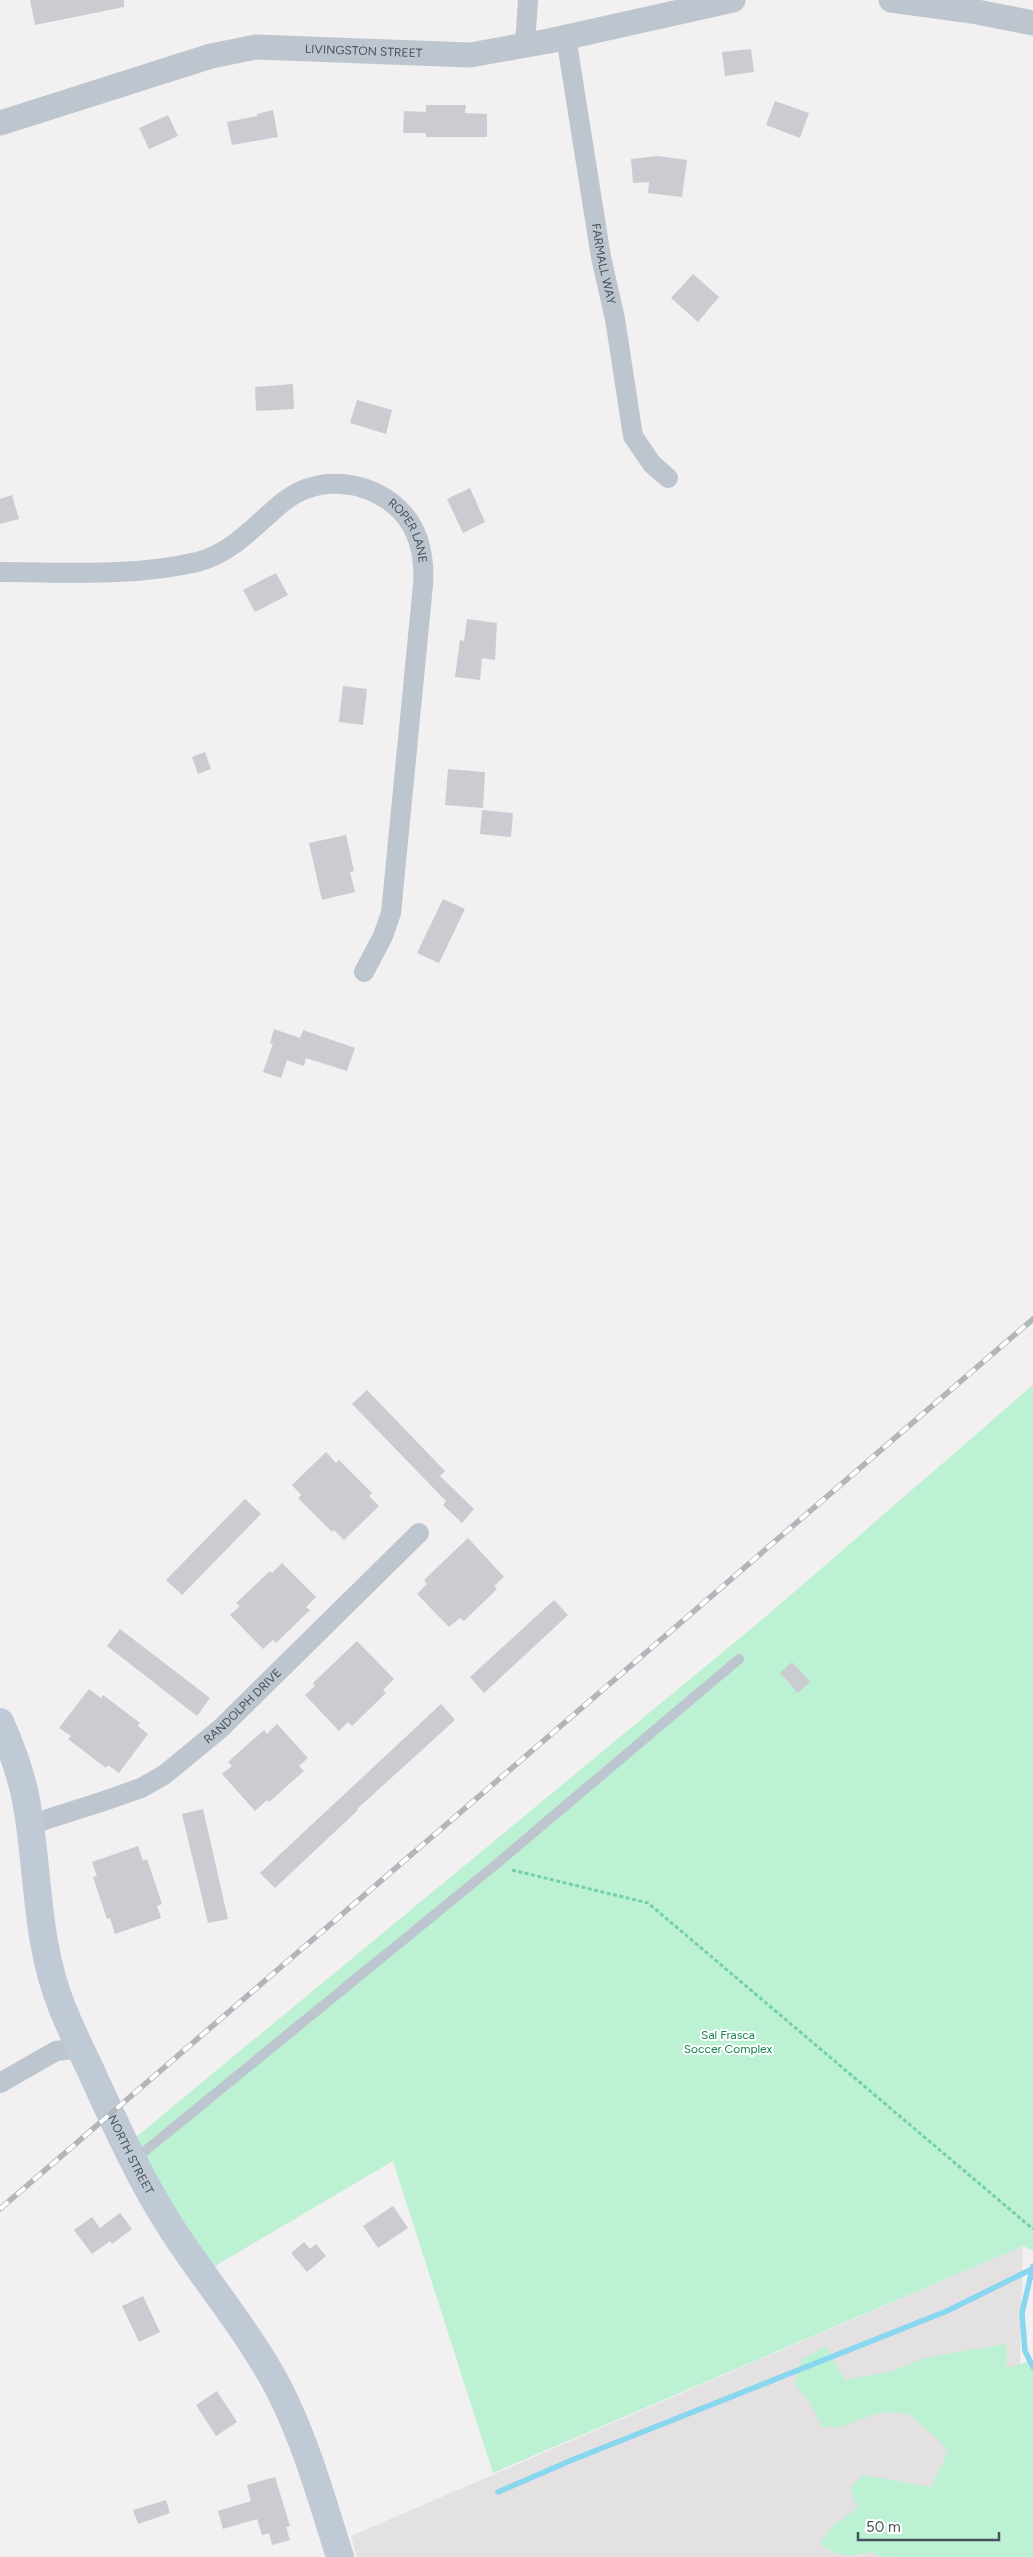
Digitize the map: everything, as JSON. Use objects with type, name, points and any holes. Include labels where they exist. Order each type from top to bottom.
[{"type":"main road","name":"NORTH STREET","points":[[0,1722],[14,1756],[26,1799],[41,1926],[50,1973],[61,2007],[133,2161],[169,2225],[260,2354],[279,2390],[318,2483],[340,2557]]},
{"type":"street","points":[[525,45],[528,0]]},
{"type":"street","name":"LIVINGSTON STREET","points":[[0,123],[201,59],[256,47],[470,55],[566,37],[733,0]]},
{"type":"street","points":[[891,0],[972,11],[1033,23]]},
{"type":"street","name":"FARMALL WAY","points":[[566,37],[601,256],[615,319],[633,436],[652,464],[668,478]]},
{"type":"street","name":"ROPER LANE","points":[[0,572],[127,571],[199,562],[242,539],[284,501],[315,486],[350,484],[382,496],[396,506],[412,526],[422,550],[423,585],[391,913],[383,936],[364,972]]},
{"type":"street","name":"RANDOLPH DRIVE","points":[[29,1825],[114,1798],[141,1788],[164,1775],[220,1729],[419,1533]]},
{"type":"street","points":[[0,2083],[56,2051],[80,2048]]},
{"type":"lane","points":[[133,2161],[494,1866],[739,1659]]},
{"type":"path","points":[[494,1866],[648,1903],[1017,2217],[1033,2228]]},
{"type":"shaded area","points":[[1023,2246],[1020,2363],[1033,2386],[1033,2557],[357,2557],[351,2536]]},
{"type":"green space","name":"Sal Frasca Soccer Complex","points":[[1033,1385],[1033,2251],[1023,2246],[493,2473],[393,2161],[210,2269],[156,2179],[136,2137],[770,1613]]},
{"type":"green space","points":[[1006,2344],[1007,2368],[1033,2360],[1033,2557],[883,2557],[871,2552],[844,2555],[820,2544],[832,2526],[858,2508],[850,2488],[863,2475],[931,2487],[948,2452],[935,2437],[909,2414],[881,2412],[840,2427],[822,2427],[811,2404],[795,2384],[802,2359],[826,2346],[845,2380],[892,2371],[927,2357]]},
{"type":"building","points":[[30,0],[124,0],[124,7],[35,25]]},
{"type":"building","points":[[751,49],[754,72],[725,76],[722,52]]},
{"type":"building","points":[[775,101],[809,113],[800,138],[766,125]]},
{"type":"building","points":[[426,105],[466,105],[465,113],[487,114],[487,137],[426,137],[426,133],[403,133],[404,111],[426,112]]},
{"type":"building","points":[[273,110],[278,137],[232,145],[227,122],[257,116],[257,114]]},
{"type":"building","points":[[168,115],[178,136],[149,149],[139,128]]},
{"type":"building","points":[[658,156],[687,160],[682,197],[648,193],[649,182],[633,183],[631,159]]},
{"type":"building","points":[[693,274],[719,297],[698,322],[671,298]]},
{"type":"building","points":[[293,384],[294,409],[256,411],[255,387]]},
{"type":"building","points":[[357,400],[392,410],[386,434],[350,423]]},
{"type":"building","points":[[470,488],[485,522],[463,533],[447,499]]},
{"type":"building","points":[[12,495],[19,519],[0,524],[0,499]]},
{"type":"building","points":[[276,573],[288,595],[255,612],[243,590]]},
{"type":"building","points":[[467,619],[497,623],[495,660],[482,658],[480,680],[455,677],[460,640],[464,641]]},
{"type":"building","points":[[343,686],[367,689],[363,725],[339,722]]},
{"type":"building","points":[[205,752],[211,769],[198,774],[192,757]]},
{"type":"building","points":[[448,769],[485,772],[483,808],[445,805]]},
{"type":"building","points":[[482,810],[513,813],[511,837],[480,834]]},
{"type":"building","points":[[346,835],[354,871],[350,872],[355,892],[322,900],[309,843]]},
{"type":"building","points":[[443,899],[465,909],[439,963],[417,953]]},
{"type":"building","points":[[274,1029],[300,1038],[303,1030],[355,1048],[347,1071],[306,1058],[304,1066],[287,1060],[281,1078],[263,1072],[273,1044],[270,1043]]},
{"type":"building","points":[[367,1390],[445,1471],[440,1476],[474,1509],[462,1523],[443,1505],[446,1501],[352,1404]]},
{"type":"building","points":[[326,1452],[336,1463],[339,1460],[372,1493],[369,1496],[379,1506],[344,1540],[334,1530],[332,1532],[298,1498],[301,1495],[292,1485]]},
{"type":"building","points":[[245,1499],[261,1514],[182,1595],[166,1580]]},
{"type":"building","points":[[468,1538],[504,1577],[494,1586],[497,1589],[464,1621],[460,1618],[449,1627],[417,1594],[427,1584],[424,1580]]},
{"type":"building","points":[[282,1563],[316,1597],[306,1607],[310,1610],[276,1643],[273,1640],[263,1649],[230,1615],[240,1606],[236,1603],[270,1571],[272,1573]]},
{"type":"building","points":[[554,1600],[568,1615],[484,1693],[470,1677]]},
{"type":"building","points":[[120,1629],[210,1698],[197,1716],[107,1646]]},
{"type":"building","points":[[357,1641],[394,1679],[383,1690],[386,1693],[352,1726],[348,1722],[339,1731],[305,1695],[315,1686],[313,1683]]},
{"type":"building","points":[[792,1662],[810,1682],[798,1693],[780,1673]]},
{"type":"building","points":[[89,1689],[101,1698],[103,1695],[140,1723],[138,1726],[148,1734],[119,1773],[108,1765],[106,1768],[68,1739],[71,1736],[59,1728]]},
{"type":"building","points":[[441,1704],[455,1720],[357,1809],[275,1888],[260,1873]]},
{"type":"building","points":[[277,1724],[308,1758],[299,1766],[304,1771],[269,1802],[267,1800],[255,1811],[222,1774],[232,1766],[228,1762],[264,1730],[267,1734]]},
{"type":"building","points":[[203,1809],[228,1919],[208,1923],[182,1814]]},
{"type":"building","points":[[138,1846],[143,1861],[147,1859],[162,1904],[157,1906],[161,1918],[115,1934],[110,1918],[107,1919],[93,1877],[97,1876],[92,1862]]},
{"type":"building","points":[[393,2206],[408,2228],[378,2248],[363,2226]]},
{"type":"building","points":[[120,2213],[132,2229],[112,2244],[110,2241],[92,2254],[74,2230],[92,2217],[100,2228]]},
{"type":"building","points":[[304,2242],[310,2249],[316,2244],[326,2256],[307,2272],[291,2253]]},
{"type":"building","points":[[143,2296],[160,2332],[139,2342],[122,2306]]},
{"type":"building","points":[[217,2391],[237,2422],[216,2436],[196,2405]]},
{"type":"building","points":[[275,2477],[290,2526],[286,2527],[290,2540],[272,2545],[269,2533],[262,2535],[257,2519],[223,2529],[218,2511],[251,2501],[247,2485]]},
{"type":"building","points":[[166,2500],[170,2513],[138,2524],[133,2510]]},
{"type":"waterway","points":[[1033,2266],[1022,2313],[1025,2351],[1033,2367]]},
{"type":"waterway","points":[[498,2492],[572,2460],[947,2311],[1030,2270]]},
{"type":"railway","points":[[0,2209],[1033,1319]]}]
